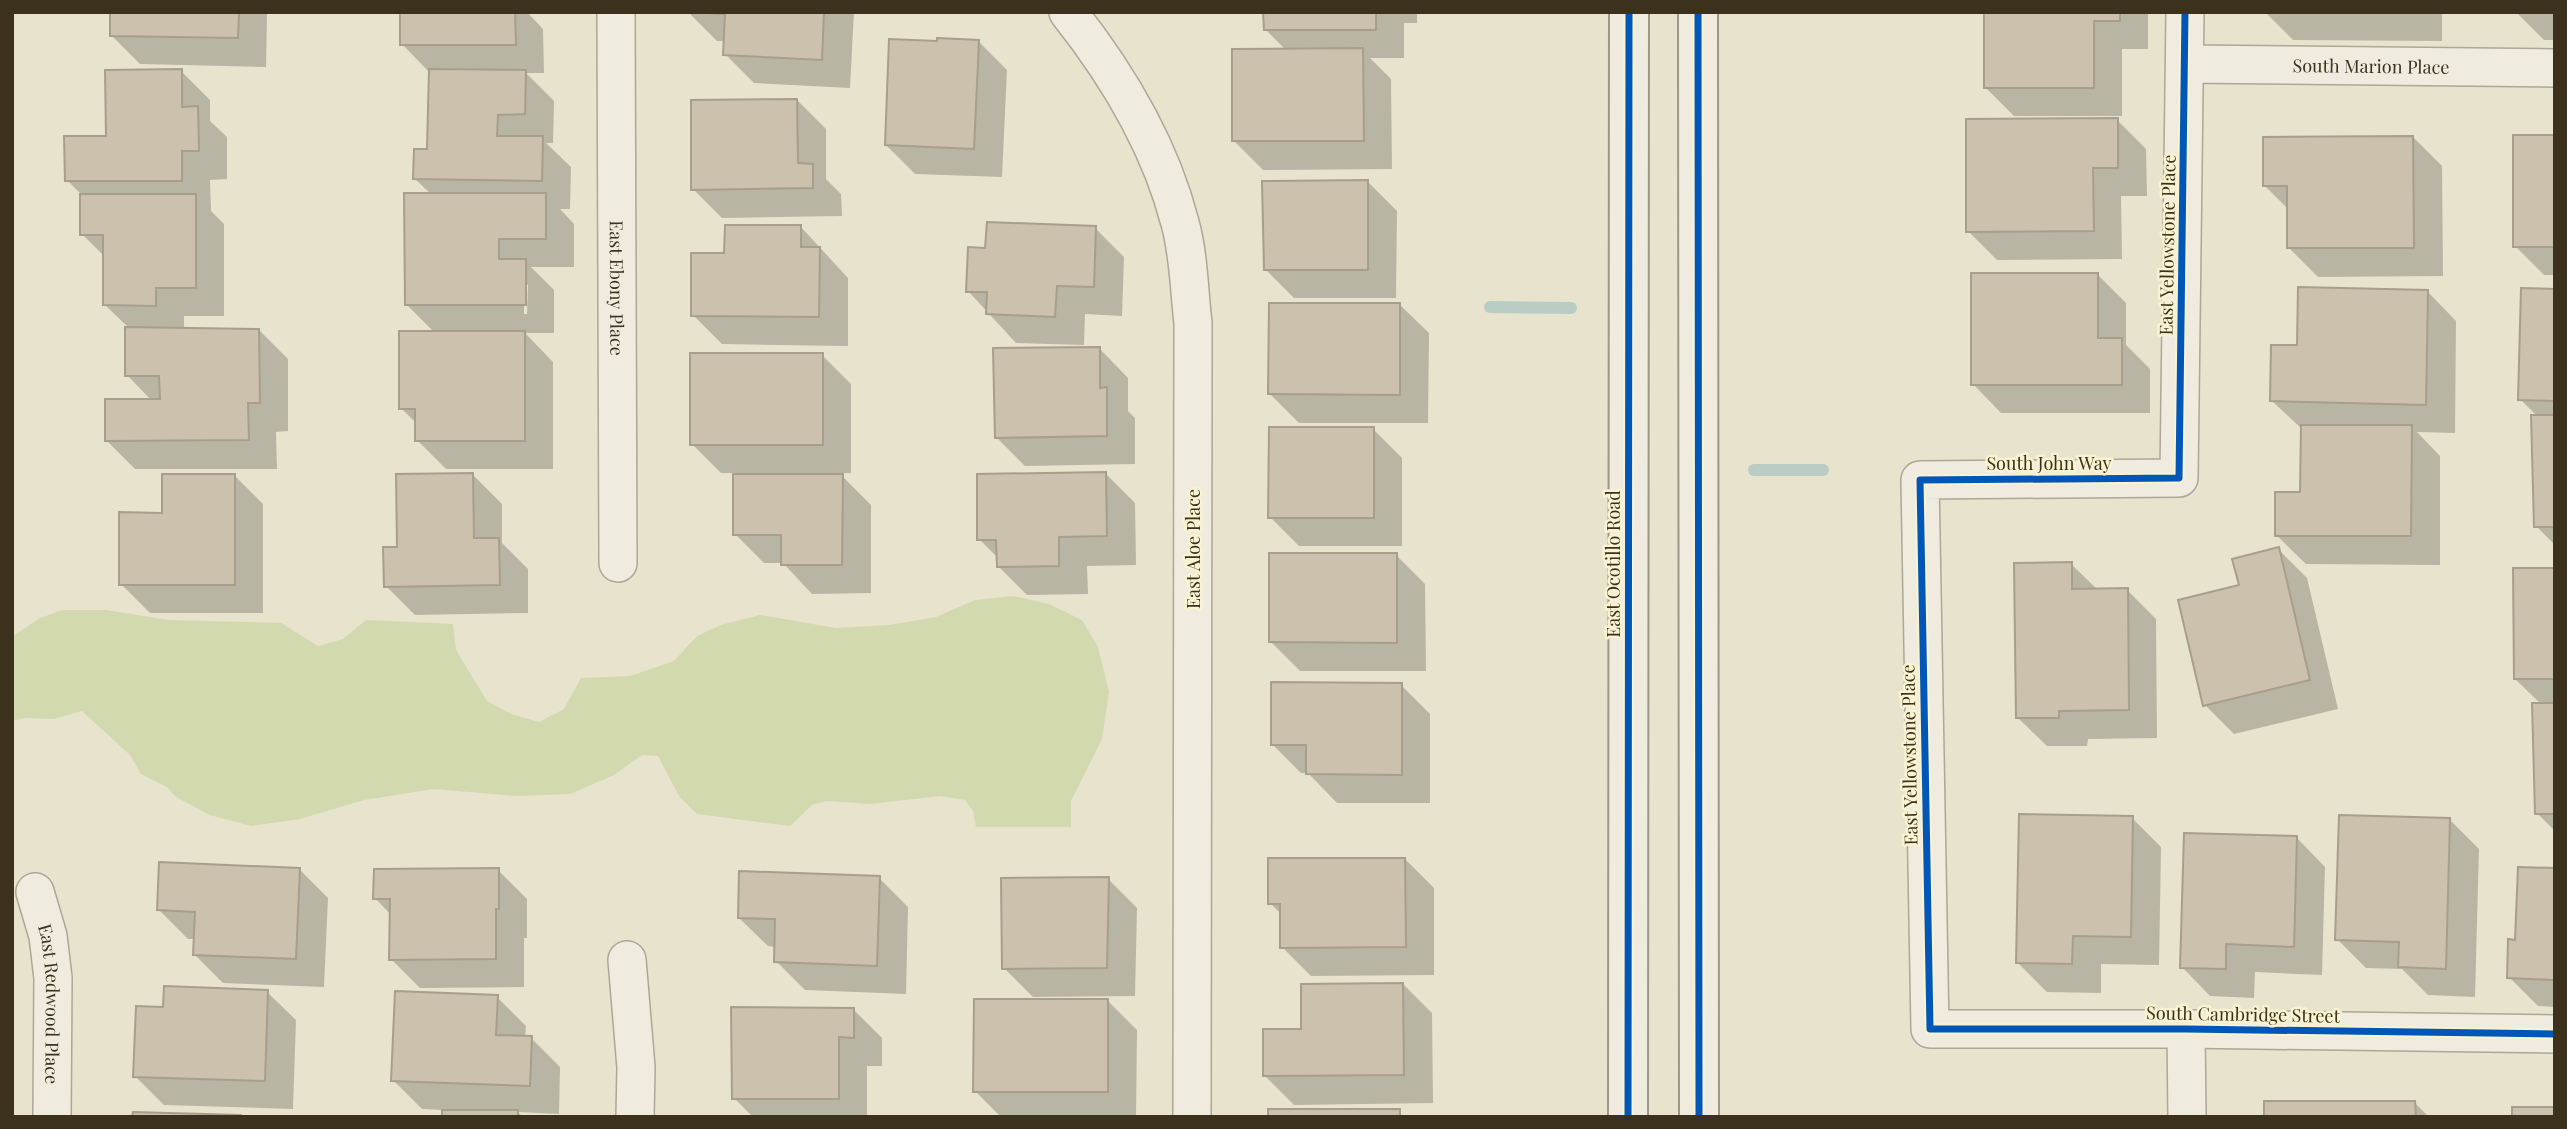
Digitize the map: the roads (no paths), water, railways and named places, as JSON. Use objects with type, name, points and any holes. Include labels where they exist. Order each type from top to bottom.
[{"type":"main road","name":"East Ocotillo Road","points":[[1628,1117],[1629,12]]},
{"type":"main road","points":[[1698,12],[1699,1117]]},
{"type":"street","name":"East Ebony Place","points":[[616,12],[618,563]]},
{"type":"street","name":"East Aloe Place","points":[[1068,12],[1100,52],[1149,134],[1181,223],[1194,323],[1192,1117]]},
{"type":"street","name":"East Yellowstone Place","points":[[2179,478],[2185,12]]},
{"type":"street","name":"South Marion Place","points":[[2185,64],[2555,68]]},
{"type":"street","name":"South John Way","points":[[1920,480],[2179,478]]},
{"type":"street","name":"East Yellowstone Place","points":[[1920,480],[1930,1029]]},
{"type":"street","name":"East Redwood Place","points":[[35,892],[48,936],[53,978],[52,1117]]},
{"type":"street","points":[[627,960],[636,1067],[635,1117]]},
{"type":"street","name":"South Cambridge Street","points":[[1930,1029],[2555,1034]]},
{"type":"street","points":[[2186,1029],[2187,1117]]},
{"type":"waterway","points":[[1490,307],[1571,308]]},
{"type":"waterway","points":[[1754,470],[1823,470]]}]
